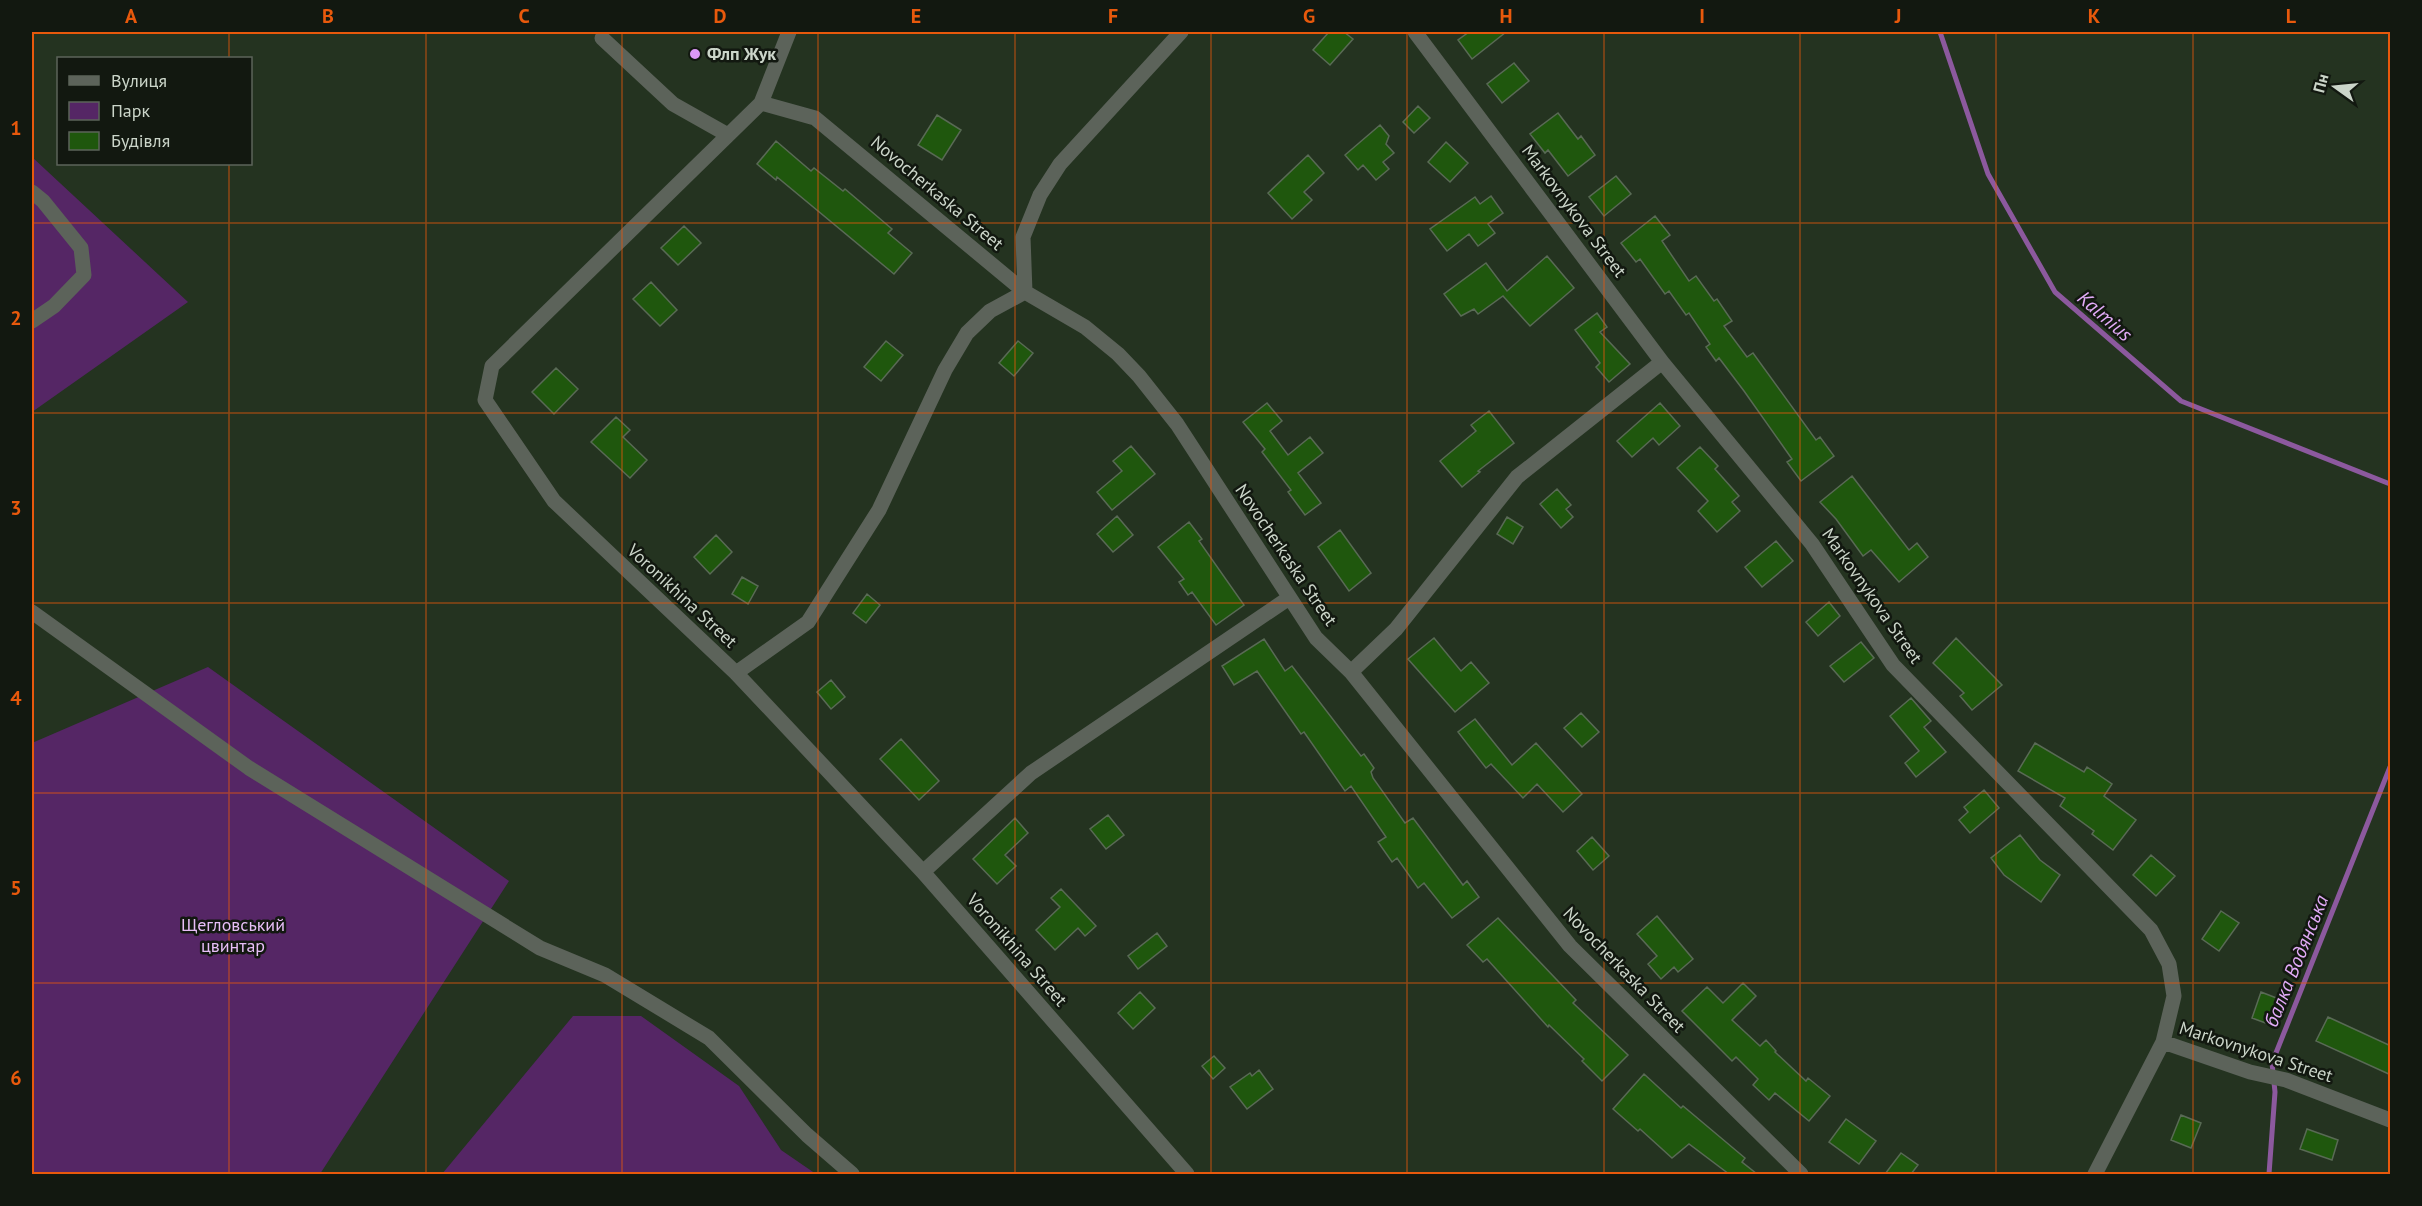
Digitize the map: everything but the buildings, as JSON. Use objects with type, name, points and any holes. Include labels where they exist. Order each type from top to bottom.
[{"type":"street","name":"Voronikhina Street","points":[[789,32],[761,103],[492,366],[485,400],[554,501],[736,674],[923,872],[1187,1174]]},
{"type":"street","points":[[736,674],[808,622],[879,510],[945,370],[966,333],[990,311],[1025,292],[1023,237],[1041,195],[1060,164],[1181,32]]},
{"type":"street","name":"Markovnykova Street","points":[[1415,32],[1662,362],[1812,544],[1893,665],[2151,930],[2169,964],[2174,996],[2163,1042],[2250,1072],[2286,1080],[2391,1120]]},
{"type":"street","points":[[602,38],[673,104],[728,135]]},
{"type":"street","name":"Novocherkaska Street","points":[[761,103],[815,118],[1025,292],[1084,327],[1118,354],[1178,424],[1288,598],[1316,638],[1351,672],[1570,946],[1801,1174]]},
{"type":"street","points":[[32,192],[44,201],[81,248],[84,275],[54,306],[32,321]]},
{"type":"street","points":[[1351,672],[1396,629],[1517,477],[1662,362]]},
{"type":"street","points":[[923,872],[1031,773],[1288,598]]},
{"type":"street","points":[[32,612],[249,768],[540,948],[606,975],[709,1038],[807,1135],[852,1174]]},
{"type":"street","points":[[2096,1174],[2163,1042]]},
{"type":"green space","points":[[32,157],[188,302],[32,412]]},
{"type":"green space","name":"Щегловський цвинтар","points":[[208,667],[509,881],[320,1174],[32,1174],[32,743]]},
{"type":"green space","points":[[573,1016],[641,1016],[739,1086],[781,1150],[816,1174],[442,1174]]},
{"type":"waterway","name":"Kalmius","points":[[1940,32],[1988,174],[2055,292],[2181,401],[2390,484]]},
{"type":"waterway","name":"балка Водянська","points":[[2269,1174],[2275,1092],[2272,1063],[2390,767]]},
{"type":"place","name":"Флп Жук","points":[[695,54]]}]
